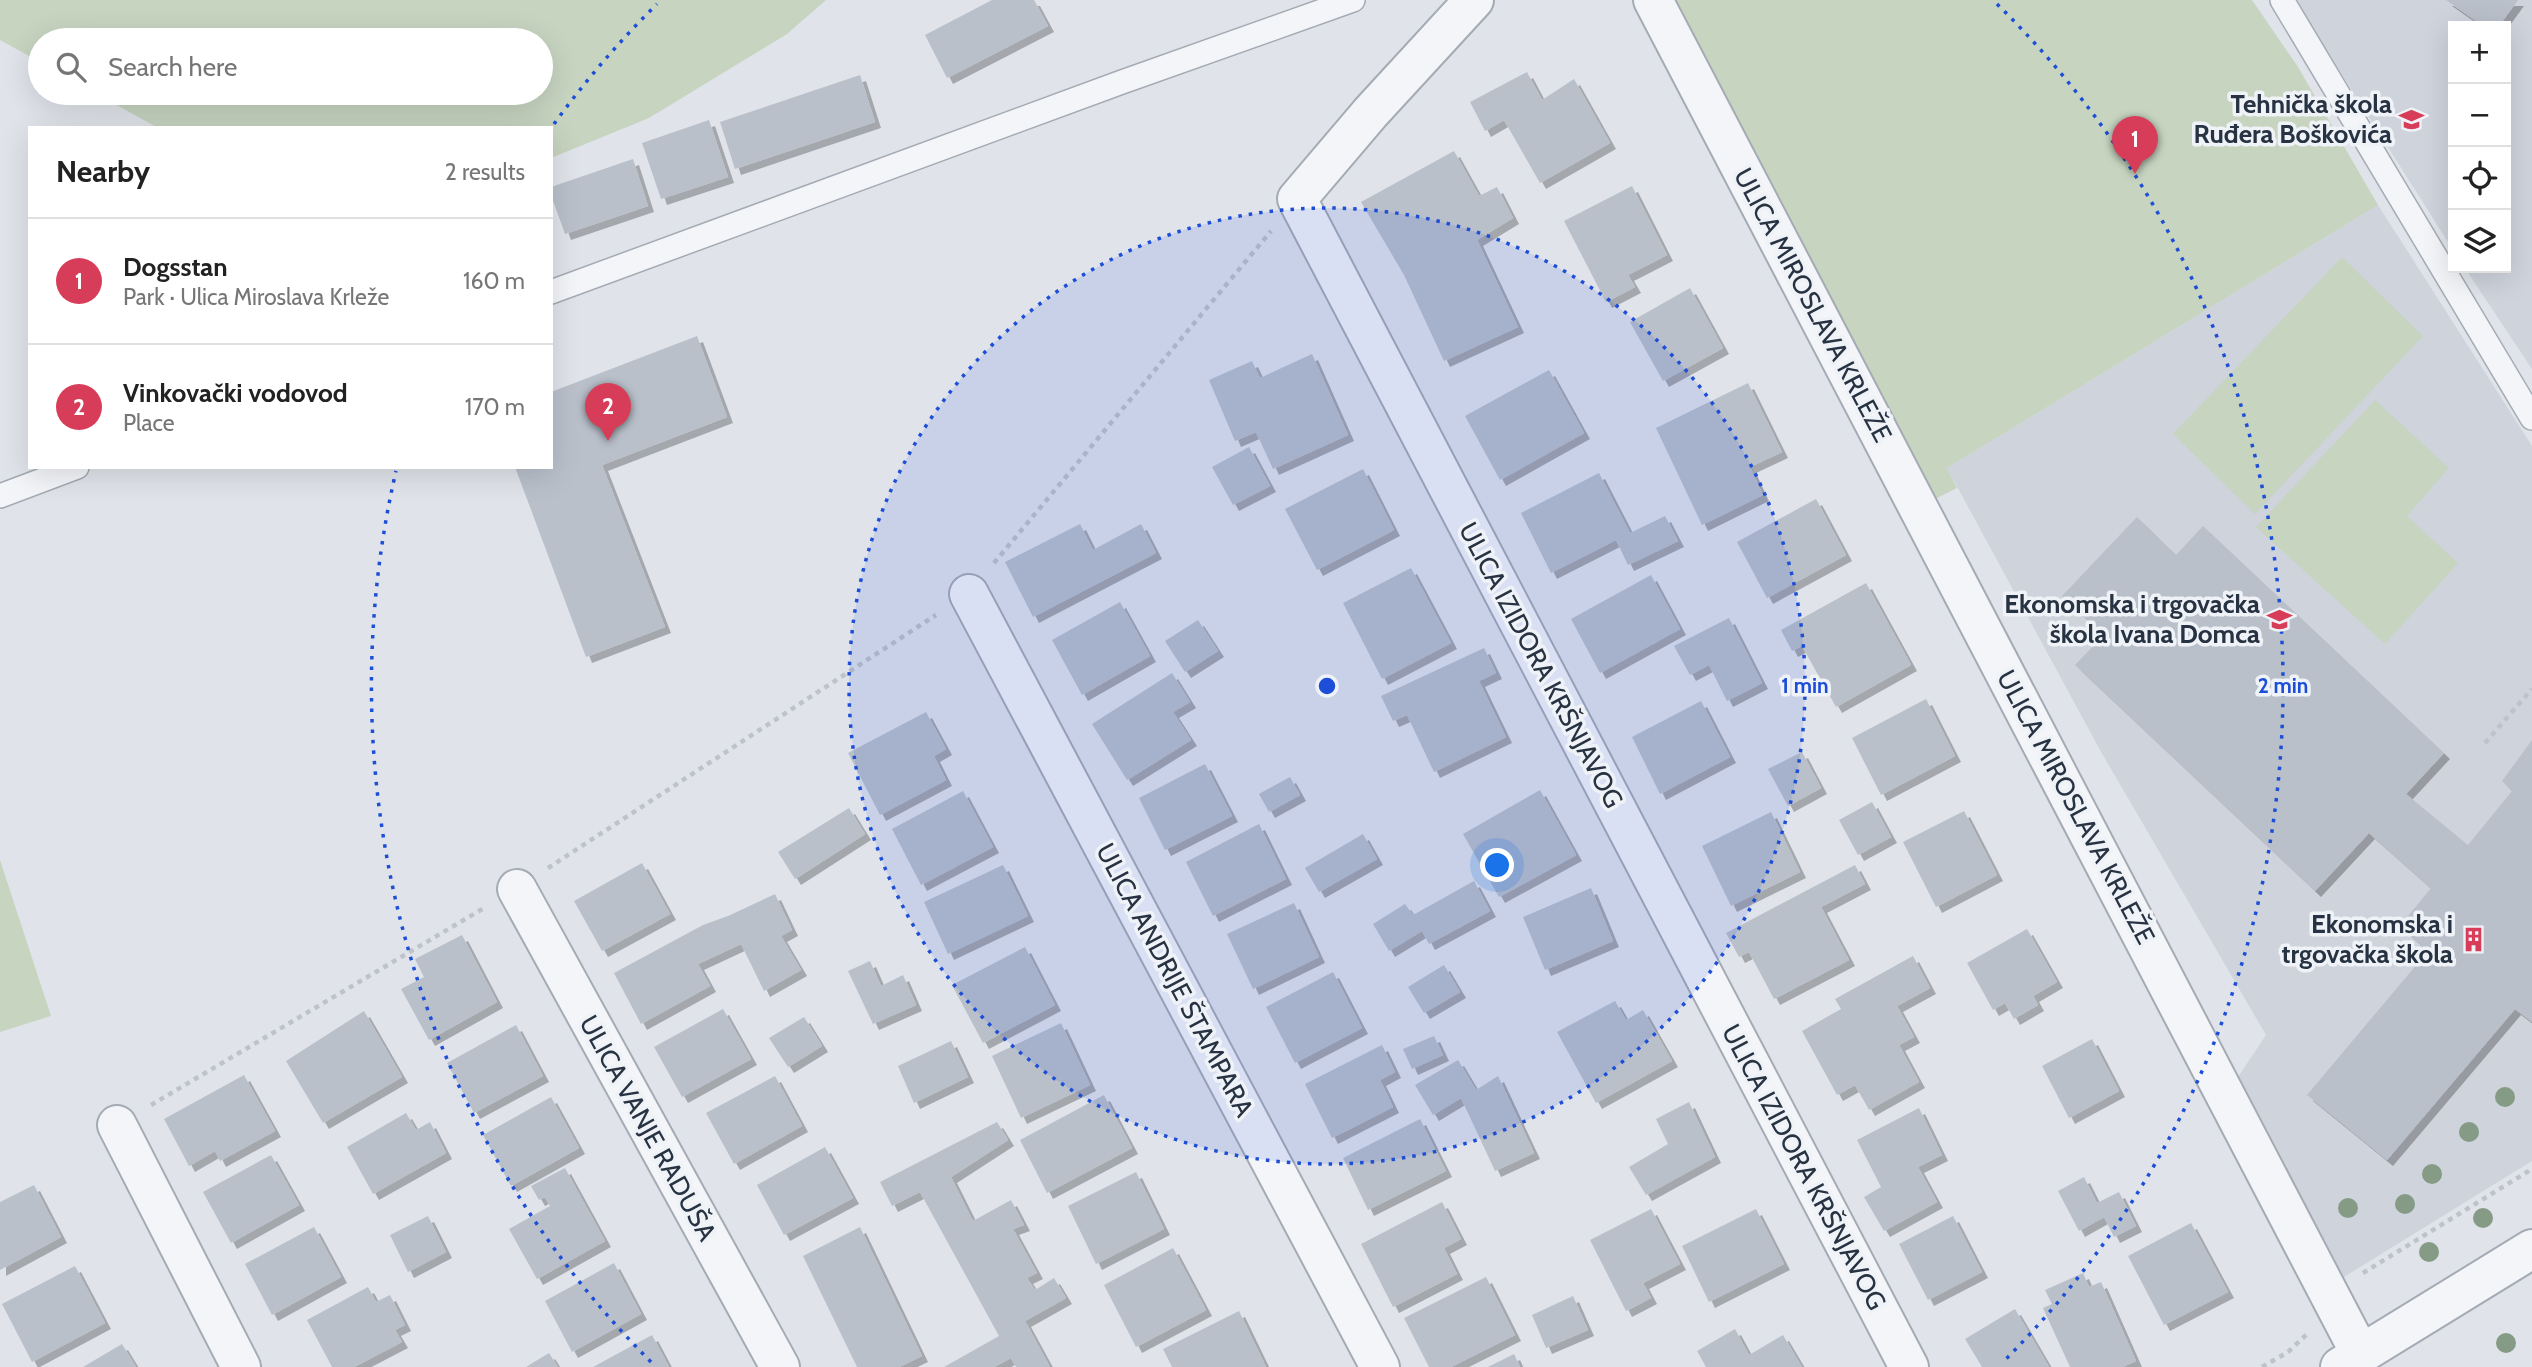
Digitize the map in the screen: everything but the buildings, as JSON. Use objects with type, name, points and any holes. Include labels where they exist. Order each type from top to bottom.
[{"type":"street","points":[[1297,199],[1371,111],[1474,0]]},
{"type":"street","name":"ULICA MIROSLAVA KRLEŽE","points":[[1653,0],[2330,1293],[2357,1363]]},
{"type":"street","name":"ULICA IZIDORA KRŠNJAVOG","points":[[1297,199],[1909,1367]]},
{"type":"street","name":"ULICA ANDRIJE ŠTAMPARA","points":[[969,594],[1380,1367]]},
{"type":"street","name":"ULICA VANJE RADUŠA","points":[[516,889],[780,1367]]},
{"type":"street","points":[[117,1125],[242,1367]]},
{"type":"street","points":[[2357,1363],[2532,1250]]},
{"type":"lane","points":[[553,291],[1353,0]]},
{"type":"lane","points":[[2282,0],[2532,418]]},
{"type":"lane","points":[[0,496],[72,469]]},
{"type":"path","points":[[969,594],[1297,199]]},
{"type":"path","points":[[2485,743],[2532,689]]},
{"type":"path","points":[[2262,1367],[2288,1352],[2311,1330],[2330,1293],[2532,1169]]},
{"type":"shaded area","name":"Tehnička škola Ruđera Boškovića","points":[[2295,0],[2532,0],[2532,369],[2468,273],[2511,273],[2511,21],[2448,21],[2448,242]]},
{"type":"shaded area","name":"Ekonomska i trgovačka škola Ivana Domca","points":[[2378,205],[2532,446],[2532,1161],[2344,1277],[2238,1077],[2266,1035],[2100,750],[1947,468]]},
{"type":"green space","points":[[0,0],[826,0],[787,34],[649,118],[553,157],[553,126],[154,126],[117,105],[553,105],[553,28],[28,28],[28,55],[0,40]]},
{"type":"green space","points":[[1672,0],[2252,0],[2298,67],[2378,205],[1947,468],[1957,488],[1933,500]]},
{"type":"green space","points":[[2342,257],[2423,336],[2255,514],[2173,434]]},
{"type":"green space","points":[[2375,400],[2449,468],[2407,516],[2458,563],[2385,644],[2256,527]]},
{"type":"green space","points":[[0,860],[51,1016],[0,1032]]},
{"type":"place","name":"Tehnička škola Ruđera Boškovića","points":[[2412,119]]},
{"type":"place","name":"Dogsstan","points":[[2135,174]]},
{"type":"place","name":"Vinkovački vodovod","points":[[608,441]]},
{"type":"place","name":"Ekonomska i trgovačka škola Ivana Domca","points":[[2280,619]]},
{"type":"place","name":"Ekonomska i trgovačka škola","points":[[2473,939]]}]
